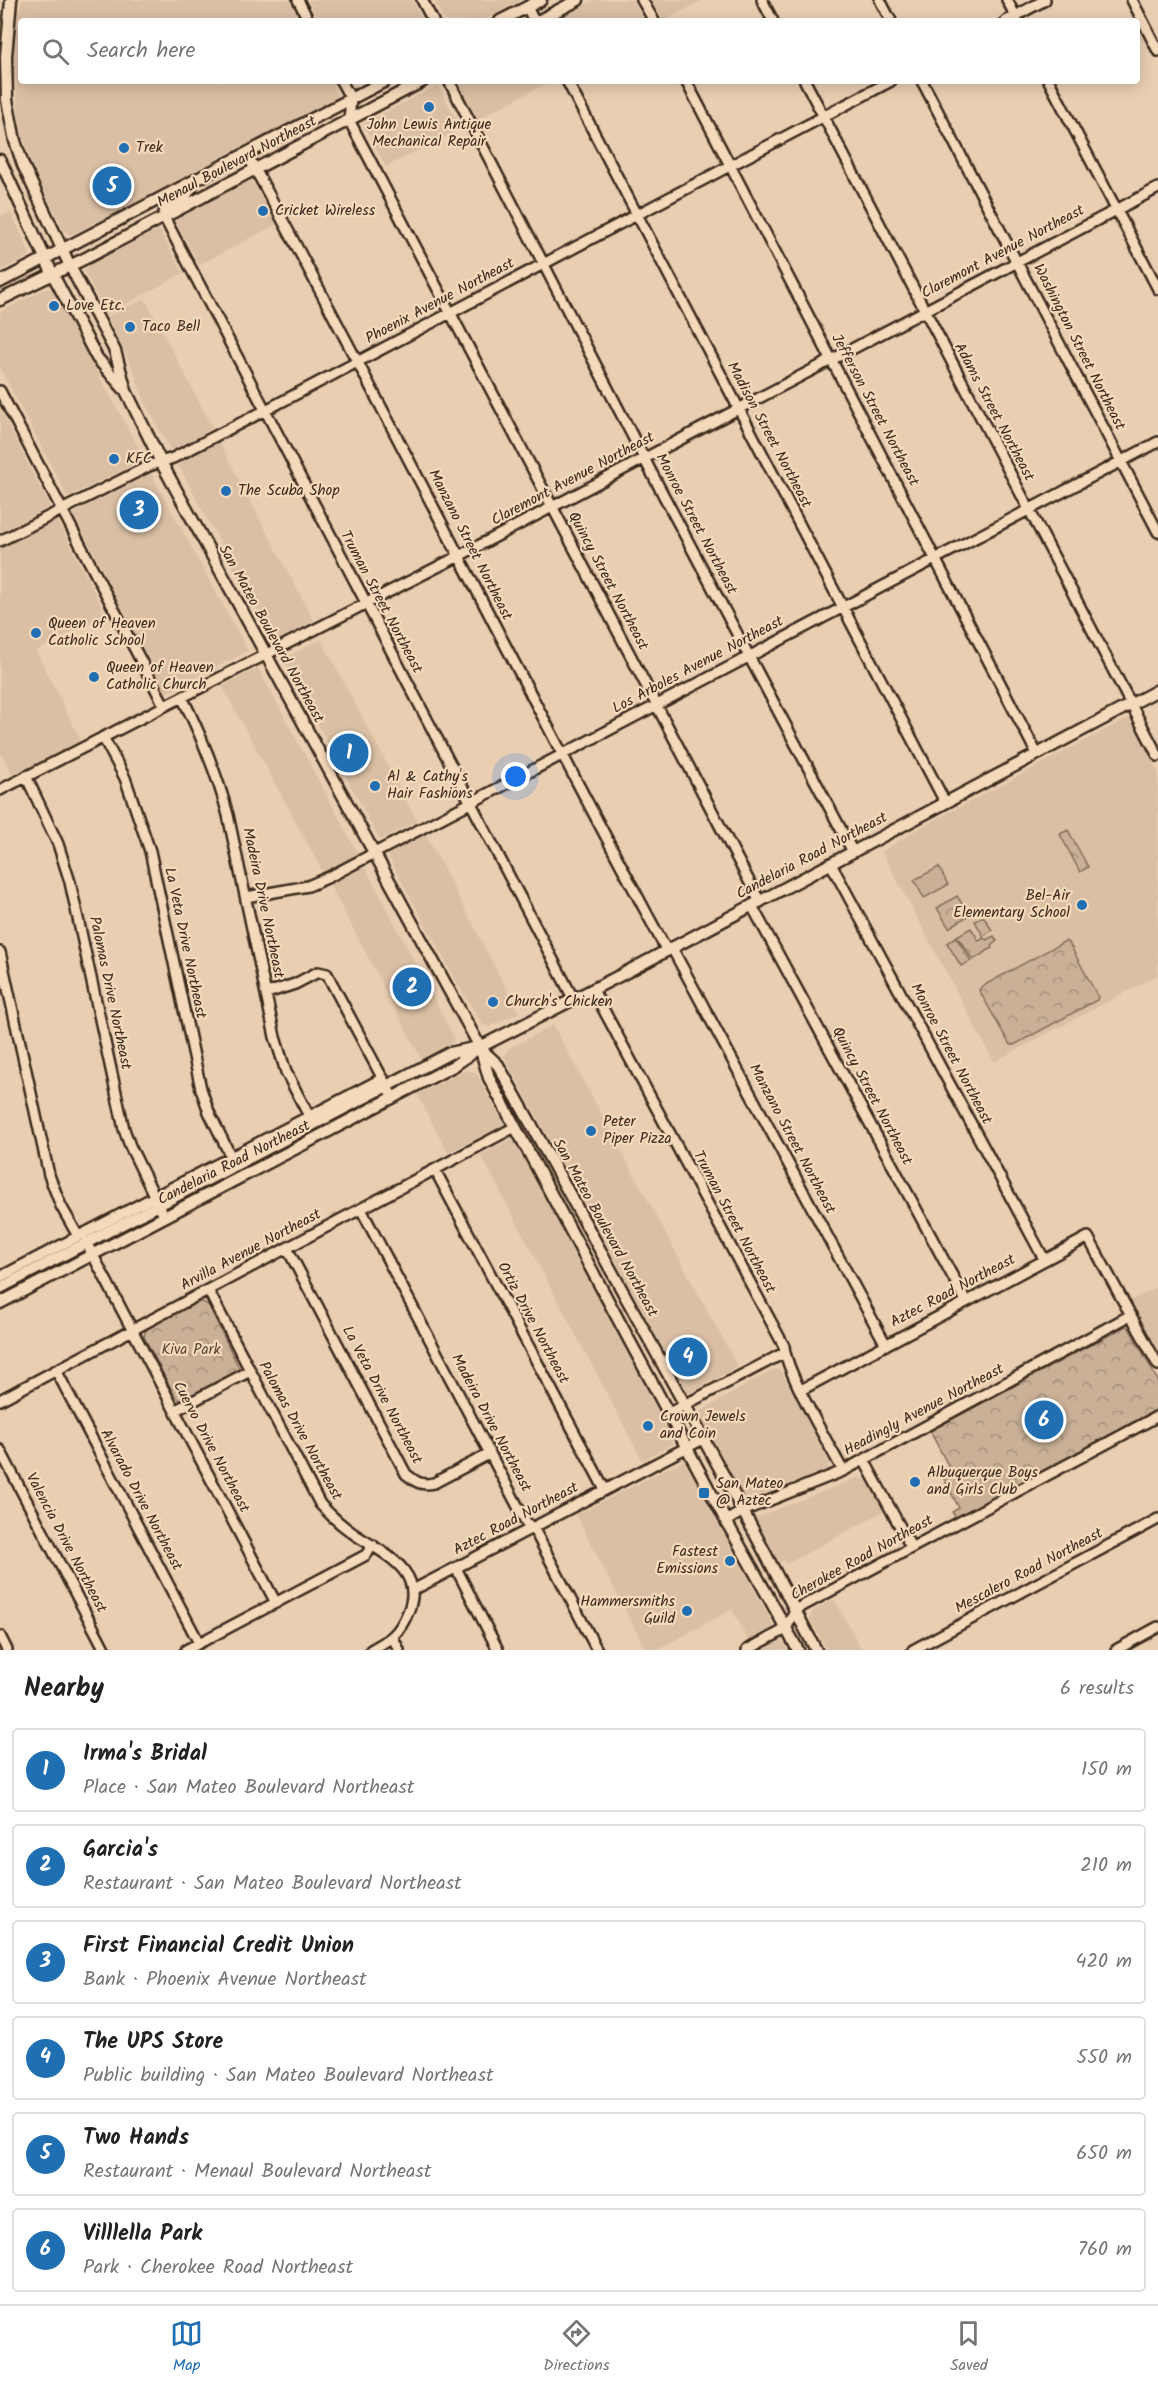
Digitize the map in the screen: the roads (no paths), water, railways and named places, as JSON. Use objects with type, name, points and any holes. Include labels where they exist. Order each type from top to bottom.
[{"type":"main road","name":"San Mateo Boulevard Northeast","points":[[11,0],[6,78],[7,100],[15,141],[23,165],[70,266],[116,351],[126,391],[161,462],[480,1047],[489,1078],[726,1521],[798,1650]]},
{"type":"main road","points":[[506,18],[541,0]]},
{"type":"main road","points":[[541,18],[562,4],[578,0]]},
{"type":"main road","name":"Menaul Boulevard Northeast","points":[[0,282],[379,84]]},
{"type":"main road","name":"Menaul Boulevard Northeast","points":[[0,300],[164,218],[417,84]]},
{"type":"main road","name":"San Mateo Boulevard Northeast","points":[[0,160],[52,273],[97,358],[126,391]]},
{"type":"main road","points":[[164,218],[164,212],[169,205],[185,195],[194,182]]},
{"type":"main road","name":"Candelaria Road Northeast","points":[[0,1303],[393,1098],[454,1065],[480,1047],[593,990],[1158,690]]},
{"type":"main road","name":"San Mateo Boulevard Northeast","points":[[480,1047],[498,1065],[569,1192],[816,1650]]},
{"type":"main road","name":"Candelaria Road Northeast","points":[[0,1288],[82,1239],[385,1082],[450,1053],[480,1047]]},
{"type":"main road","points":[[515,1127],[524,1128],[528,1132],[550,1171],[569,1192]]},
{"type":"street","points":[[298,0],[307,18]]},
{"type":"street","points":[[422,0],[431,18]]},
{"type":"street","points":[[642,0],[652,18]]},
{"type":"street","points":[[762,0],[771,18]]},
{"type":"street","points":[[880,0],[889,18]]},
{"type":"street","points":[[1007,0],[1016,18]]},
{"type":"street","points":[[1018,18],[1045,0]]},
{"type":"street","points":[[1131,0],[1158,51]]},
{"type":"street","points":[[527,7],[534,18]]},
{"type":"street","points":[[343,84],[351,99],[349,120]]},
{"type":"street","name":"Monroe Street Northeast","points":[[451,84],[644,458],[853,852]]},
{"type":"street","name":"Madison Street Northeast","points":[[569,84],[945,802]]},
{"type":"street","name":"Jefferson Street Northeast","points":[[688,84],[1037,754]]},
{"type":"street","name":"Adams Street Northeast","points":[[807,84],[1158,756]]},
{"type":"street","name":"Phoenix Avenue Northeast","points":[[0,541],[142,469],[173,458],[885,84]]},
{"type":"street","name":"Washington Street Northeast","points":[[924,84],[1158,532]]},
{"type":"street","points":[[1051,84],[1158,289]]},
{"type":"street","name":"Quincy Street Northeast","points":[[349,120],[656,704],[756,904],[966,1301]]},
{"type":"street","name":"Manzano Street Northeast","points":[[248,154],[562,754],[886,1345]]},
{"type":"street","name":"Claremont Avenue Northeast","points":[[0,790],[365,605],[1158,188]]},
{"type":"street","name":"Truman Street Northeast","points":[[164,218],[574,1000]]},
{"type":"street","points":[[0,391],[164,705]]},
{"type":"street","name":"Los Arboles Avenue Northeast","points":[[246,897],[319,882],[1158,442]]},
{"type":"street","name":"Madeira Drive Northeast","points":[[182,697],[212,760],[220,786],[275,1037],[282,1062],[309,1116]]},
{"type":"street","name":"La Veta Drive Northeast","points":[[103,737],[125,778],[144,832],[201,1089],[209,1112],[231,1157]]},
{"type":"street","name":"Palomas Drive Northeast","points":[[26,776],[43,808],[65,865],[124,1129],[164,1216]]},
{"type":"street","name":"Monroe Street Northeast","points":[[831,864],[1044,1259]]},
{"type":"street","name":"Cuervo Drive Northeast","points":[[0,952],[49,1174],[61,1206],[92,1254],[276,1603]]},
{"type":"street","points":[[267,993],[295,984],[318,972],[327,974],[393,1098]]},
{"type":"street","name":"Truman Street Northeast","points":[[593,990],[784,1346],[784,1353],[801,1390],[843,1471]]},
{"type":"street","points":[[156,1200],[309,1116],[385,1082]]},
{"type":"street","name":"Arvilla Avenue Northeast","points":[[0,1400],[515,1127]]},
{"type":"street","name":"Ortiz Drive Northeast","points":[[435,1170],[605,1490]]},
{"type":"street","name":"Madeira Drive Northeast","points":[[361,1209],[489,1454],[597,1650]]},
{"type":"street","name":"Aztec Road Northeast","points":[[801,1390],[1088,1237],[1131,1314]]},
{"type":"street","points":[[0,1277],[82,1239]]},
{"type":"street","name":"La Veta Drive Northeast","points":[[287,1248],[406,1474],[416,1482],[425,1485],[434,1483],[489,1454]]},
{"type":"street","name":"Palomas Drive Northeast","points":[[208,1290],[320,1504],[333,1519],[391,1557],[401,1568],[413,1590]]},
{"type":"street","points":[[1131,1314],[1158,1365]]},
{"type":"street","name":"Headingly Avenue Northeast","points":[[726,1521],[743,1511],[843,1471],[1131,1314]]},
{"type":"street","points":[[669,1413],[784,1353]]},
{"type":"street","name":"Alvarado Drive Northeast","points":[[56,1370],[199,1643]]},
{"type":"street","points":[[176,1410],[250,1371]]},
{"type":"street","name":"Cherokee Road Northeast","points":[[786,1629],[795,1610],[1158,1416]]},
{"type":"street","name":"Aztec Road Northeast","points":[[413,1590],[703,1439]]},
{"type":"street","name":"Valencia Drive Northeast","points":[[0,1450],[105,1650]]},
{"type":"street","points":[[864,1460],[911,1548]]},
{"type":"street","name":"Mescalero Road Northeast","points":[[913,1650],[1158,1519]]},
{"type":"street","points":[[186,1650],[366,1555],[373,1545]]},
{"type":"street","points":[[456,1568],[498,1650]]},
{"type":"street","points":[[371,1650],[393,1638],[409,1609],[413,1590]]},
{"type":"street","points":[[1116,1650],[1158,1627]]},
{"type":"street","points":[[747,1650],[786,1629]]},
{"type":"street","points":[[0,1636],[7,1650]]},
{"type":"street","points":[[393,1638],[399,1650]]},
{"type":"place","name":"John Lewis Antique Mechanical Repair","points":[[429,107]]},
{"type":"place","name":"Trek","points":[[124,148]]},
{"type":"place","name":"Two Hands","points":[[112,186]]},
{"type":"place","name":"Cricket Wireless","points":[[263,211]]},
{"type":"place","name":"Love Etc.","points":[[54,306]]},
{"type":"place","name":"Taco Bell","points":[[130,327]]},
{"type":"place","name":"KFC","points":[[114,459]]},
{"type":"place","name":"The Scuba Shop","points":[[226,491]]},
{"type":"place","name":"First Financial Credit Union","points":[[139,510]]},
{"type":"place","name":"Queen of Heaven Catholic School","points":[[36,633]]},
{"type":"place","name":"Queen of Heaven Catholic Church","points":[[94,677]]},
{"type":"place","name":"Irma's Bridal","points":[[349,753]]},
{"type":"place","name":"Al & Cathy's Hair Fashions","points":[[375,786]]},
{"type":"place","name":"Bel-Air Elementary School","points":[[1082,905]]},
{"type":"place","name":"Garcia's","points":[[412,987]]},
{"type":"place","name":"Church's Chicken","points":[[493,1002]]},
{"type":"place","name":"Peter Piper Pizza","points":[[591,1131]]},
{"type":"place","name":"The UPS Store","points":[[688,1357]]},
{"type":"place","name":"Villlella Park","points":[[1044,1420]]},
{"type":"place","name":"Crown Jewels and Coin","points":[[648,1426]]},
{"type":"place","name":"Albuquerque Boys and Girls Club","points":[[915,1482]]},
{"type":"place","name":"San Mateo @ Aztec","points":[[704,1493]]},
{"type":"place","name":"Fastest Emissions","points":[[730,1561]]},
{"type":"place","name":"Hammersmiths Guild","points":[[687,1611]]},
{"type":"park label","name":"Kiva Park","points":[[191,1350]]}]
